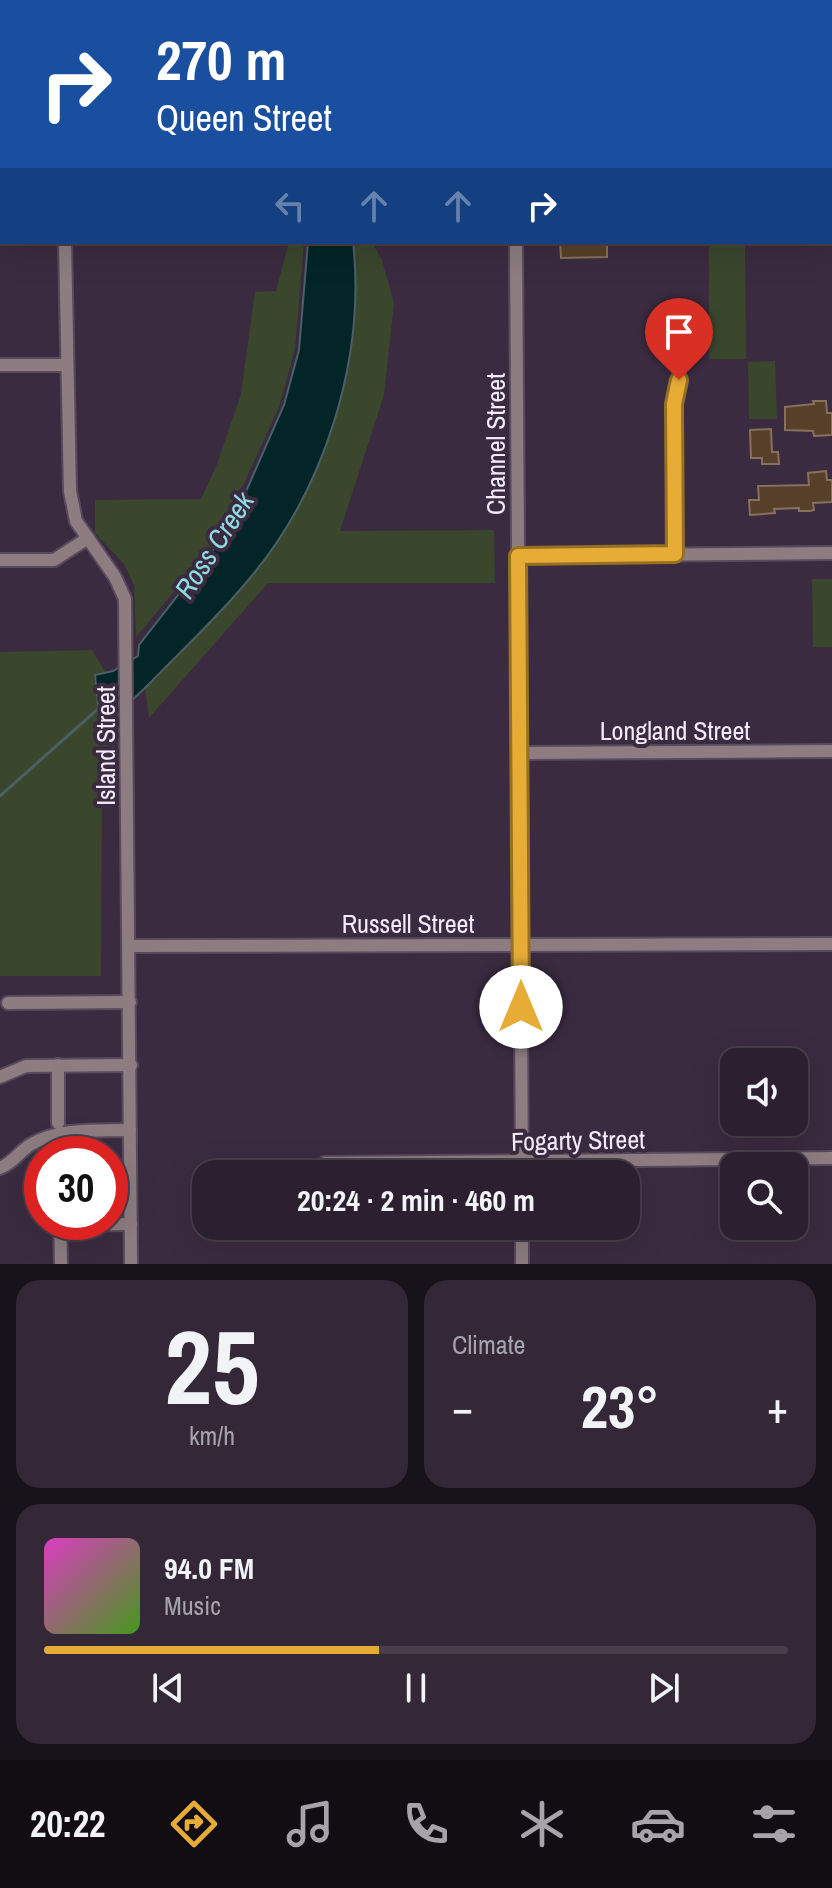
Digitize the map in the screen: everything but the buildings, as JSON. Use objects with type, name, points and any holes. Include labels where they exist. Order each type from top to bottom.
[{"type":"street","name":"Island Street","points":[[65,244],[70,491],[76,521],[115,577],[125,599],[131,1264]]},
{"type":"street","name":"Channel Street","points":[[516,244],[522,1160]]},
{"type":"street","points":[[0,365],[67,365]]},
{"type":"street","points":[[675,554],[674,404],[679,380]]},
{"type":"street","points":[[0,560],[54,560],[88,538]]},
{"type":"street","points":[[518,556],[832,553]]},
{"type":"street","name":"Longland Street","points":[[519,753],[832,751]]},
{"type":"street","name":"Russell Street","points":[[129,946],[832,944]]},
{"type":"street","points":[[8,1003],[130,1002]]},
{"type":"street","points":[[58,1065],[58,1123]]},
{"type":"street","points":[[0,1077],[26,1066],[131,1065]]},
{"type":"street","points":[[0,1168],[30,1145],[65,1131],[130,1130]]},
{"type":"street","name":"Fogarty Street","points":[[640,1164],[832,1158]]},
{"type":"street","points":[[60,1240],[61,1264]]},
{"type":"street","points":[[522,1240],[522,1264]]},
{"type":"shaded area","points":[[288,244],[304,244],[295,349],[279,407],[219,538],[136,637],[134,585],[124,564],[95,533],[95,500],[201,499],[217,464],[241,394],[255,292],[276,291]]},
{"type":"shaded area","points":[[308,244],[353,244],[353,331],[346,376],[319,463],[300,504],[250,578],[101,732],[95,675],[113,671],[138,656],[139,645],[222,539],[233,521],[284,405],[299,350]]},
{"type":"shaded area","points":[[353,244],[373,244],[382,260],[394,303],[384,395],[340,531],[494,530],[495,583],[268,583],[149,718],[145,688],[251,577],[300,502],[335,419],[346,376],[353,331]]},
{"type":"shaded area","points":[[709,244],[745,244],[746,359],[709,359]]},
{"type":"shaded area","points":[[775,361],[777,419],[749,419],[748,362]]},
{"type":"shaded area","points":[[812,579],[832,579],[832,647],[813,647]]},
{"type":"shaded area","points":[[92,650],[106,673],[94,678],[101,731],[119,710],[115,742],[102,781],[101,976],[0,976],[0,652]]},
{"type":"waterway","name":"Ross Creek","points":[[0,796],[99,708]]},
{"type":"route","points":[[521,1007],[518,556],[675,554],[674,404],[679,380]]}]
